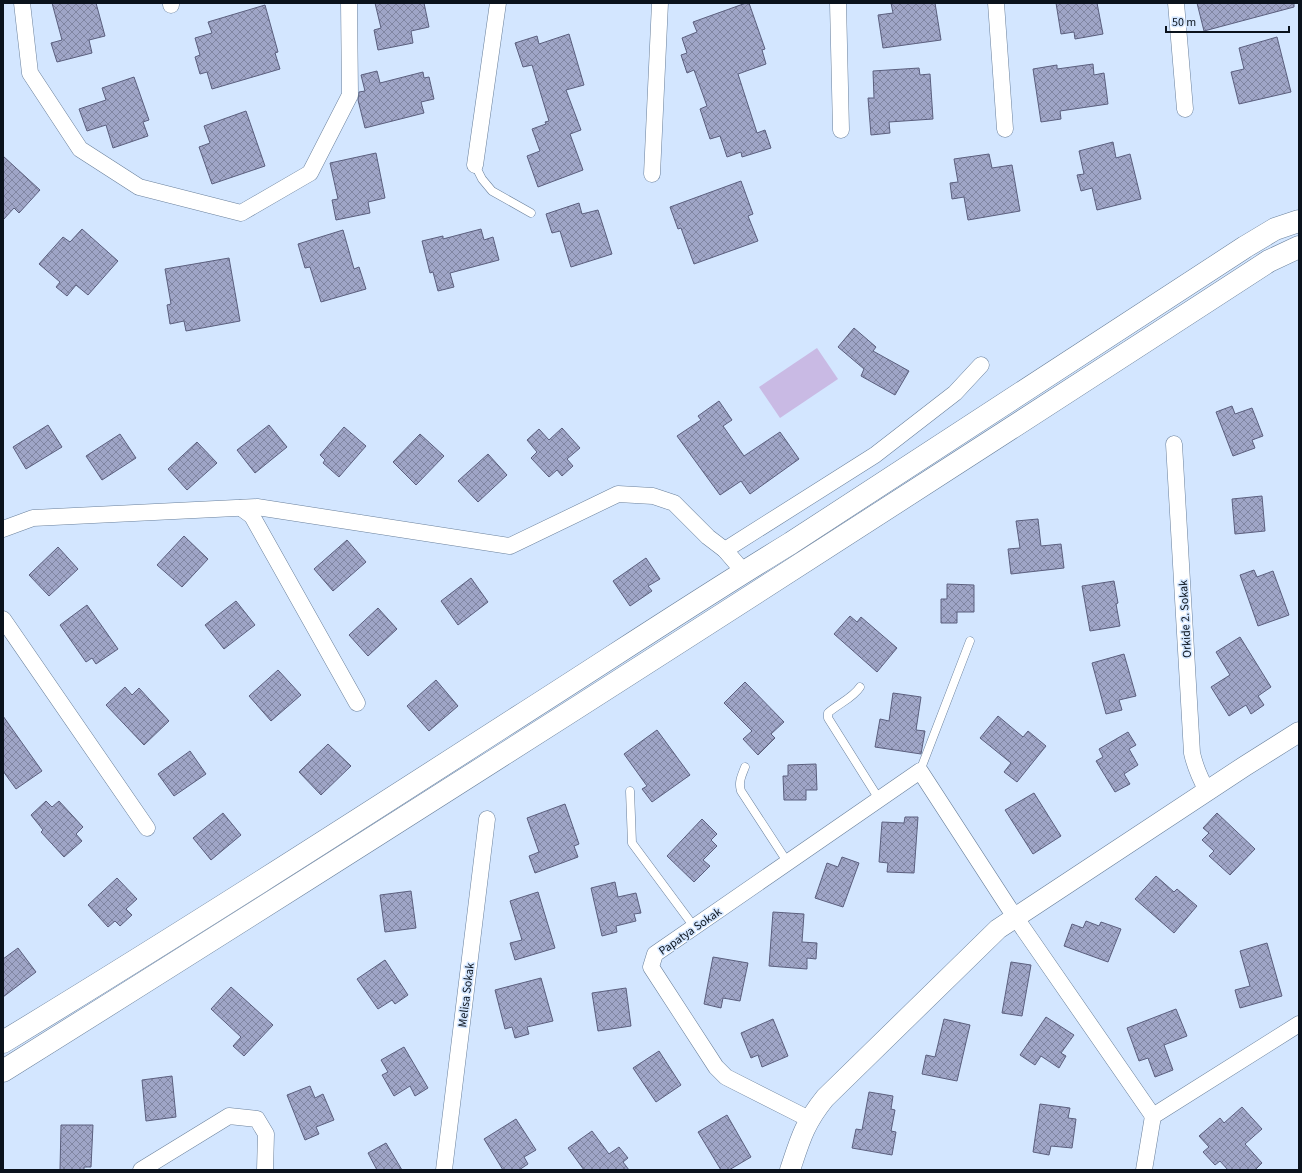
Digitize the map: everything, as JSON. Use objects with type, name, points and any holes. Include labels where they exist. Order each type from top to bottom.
[{"type":"main road","points":[[3,1042],[512,721],[743,571],[791,543],[1208,271],[1275,229],[1299,221]]},
{"type":"main road","points":[[3,1071],[178,962],[663,652],[1269,261],[1299,247]]},
{"type":"main road","points":[[1208,271],[1222,291]]},
{"type":"street","points":[[22,3],[30,73],[80,149],[139,187],[241,213],[310,174],[350,95],[349,3]]},
{"type":"street","points":[[475,165],[498,3]]},
{"type":"street","points":[[652,174],[660,3]]},
{"type":"street","points":[[838,3],[841,130]]},
{"type":"street","points":[[996,3],[1005,129]]},
{"type":"street","points":[[1176,3],[1185,109]]},
{"type":"street","points":[[725,550],[875,455],[955,393],[981,366]]},
{"type":"street","name":"Orkide 2. Sokak","points":[[1174,444],[1192,753],[1200,778],[1207,791]]},
{"type":"street","points":[[3,529],[32,518],[257,507],[510,546],[618,494],[653,496],[674,503],[708,537],[725,550],[743,571]]},
{"type":"street","points":[[241,508],[252,516],[357,703]]},
{"type":"street","points":[[3,618],[147,828]]},
{"type":"street","points":[[790,1170],[801,1134],[809,1119],[825,1098],[998,929],[1299,732]]},
{"type":"street","points":[[920,771],[1015,917],[1153,1116],[1144,1170]]},
{"type":"street","name":"Papatya Sokak","points":[[809,1119],[726,1077],[716,1067],[652,967],[655,954],[695,928],[920,771]]},
{"type":"street","name":"Melisa Sokak","points":[[444,1170],[487,819]]},
{"type":"street","points":[[1153,1116],[1299,1024]]},
{"type":"street","points":[[141,1170],[229,1116],[257,1119],[266,1134],[265,1170]]},
{"type":"lane","points":[[475,165],[482,179],[492,191],[531,213]]},
{"type":"lane","points":[[920,771],[970,641]]},
{"type":"lane","points":[[860,687],[857,692],[832,709],[828,713],[828,718],[879,799]]},
{"type":"lane","points":[[745,767],[739,786],[741,791],[788,862]]},
{"type":"lane","points":[[630,791],[632,842],[695,928]]},
{"type":"shaded area","points":[[817,348],[838,379],[780,418],[759,387]]},
{"type":"building","points":[[52,3],[96,3],[105,36],[89,40],[92,53],[57,62],[51,43],[62,40]]},
{"type":"building","points":[[375,3],[424,3],[429,27],[411,31],[413,43],[378,50],[374,30],[381,28]]},
{"type":"building","points":[[749,3],[765,49],[762,50],[766,64],[738,74],[757,133],[765,130],[771,148],[742,157],[741,152],[727,157],[720,136],[710,139],[700,109],[707,106],[694,70],[687,73],[681,55],[687,53],[682,38],[697,32],[693,22]]},
{"type":"building","points":[[891,3],[935,3],[941,40],[883,48],[878,15],[893,13]]},
{"type":"building","points":[[1056,3],[1097,3],[1103,34],[1075,39],[1074,32],[1061,34]]},
{"type":"building","points":[[1197,3],[1294,3],[1294,7],[1204,31]]},
{"type":"building","points":[[265,5],[278,52],[275,53],[280,69],[212,89],[207,72],[200,74],[195,57],[200,55],[195,38],[212,33],[208,22]]},
{"type":"building","points":[[569,34],[584,85],[566,90],[581,130],[570,134],[583,170],[538,187],[527,156],[540,151],[532,129],[546,124],[545,122],[549,121],[532,65],[523,67],[515,43],[537,36],[539,44]]},
{"type":"building","points":[[1277,37],[1291,92],[1239,104],[1231,72],[1244,69],[1239,48]]},
{"type":"building","points":[[1093,64],[1094,75],[1104,73],[1108,104],[1060,111],[1061,119],[1041,122],[1033,69],[1057,65],[1057,69]]},
{"type":"building","points":[[919,68],[920,75],[930,74],[933,119],[889,122],[890,133],[871,135],[868,98],[874,98],[873,71]]},
{"type":"building","points":[[377,71],[380,83],[423,72],[424,78],[429,77],[434,99],[421,102],[424,113],[365,128],[358,100],[359,92],[365,91],[361,75]]},
{"type":"building","points":[[134,77],[149,120],[143,122],[148,136],[113,148],[106,125],[87,131],[79,109],[106,100],[102,88]]},
{"type":"building","points":[[246,111],[265,166],[212,184],[199,147],[210,143],[204,126]]},
{"type":"building","points":[[1113,142],[1116,158],[1130,154],[1141,199],[1097,210],[1092,188],[1081,191],[1077,175],[1084,174],[1079,151]]},
{"type":"building","points":[[376,153],[385,198],[368,202],[370,213],[336,220],[332,200],[338,199],[330,163]]},
{"type":"building","points":[[989,154],[992,168],[1012,165],[1020,211],[968,220],[964,197],[952,199],[950,183],[958,182],[954,159]]},
{"type":"building","points":[[3,156],[40,190],[19,213],[14,208],[3,220]]},
{"type":"building","points":[[741,181],[753,214],[748,216],[758,241],[694,264],[681,228],[678,229],[670,207]]},
{"type":"building","points":[[579,203],[582,214],[598,210],[612,254],[571,267],[560,231],[552,233],[546,214]]},
{"type":"building","points":[[82,229],[118,261],[88,295],[76,285],[67,296],[56,287],[60,282],[39,264],[63,237],[70,242]]},
{"type":"building","points":[[481,229],[484,240],[493,237],[499,260],[450,273],[454,287],[438,291],[433,272],[430,273],[422,241],[443,236],[443,239]]},
{"type":"building","points":[[343,230],[354,269],[359,267],[366,289],[321,302],[310,267],[305,268],[298,244]]},
{"type":"building","points":[[229,258],[240,321],[186,331],[184,321],[170,324],[167,305],[171,304],[165,269]]},
{"type":"building","points":[[854,328],[876,347],[873,351],[909,371],[895,395],[861,376],[864,369],[838,347]]},
{"type":"building","points":[[719,401],[732,420],[723,426],[744,456],[780,432],[799,459],[750,494],[741,481],[720,495],[677,436],[701,420],[698,416]]},
{"type":"building","points":[[1232,406],[1235,414],[1252,408],[1263,436],[1252,440],[1255,448],[1233,456],[1216,412]]},
{"type":"building","points":[[48,425],[62,447],[26,469],[13,447]]},
{"type":"building","points":[[269,425],[287,447],[255,473],[237,450]]},
{"type":"building","points":[[344,427],[366,446],[339,477],[323,463],[325,460],[320,455]]},
{"type":"building","points":[[562,428],[580,448],[567,459],[573,466],[562,476],[557,470],[549,477],[531,458],[537,452],[527,440],[539,429],[549,440]]},
{"type":"building","points":[[120,434],[136,458],[102,480],[86,456]]},
{"type":"building","points":[[420,434],[444,456],[416,485],[393,462]]},
{"type":"building","points":[[197,442],[217,463],[187,490],[168,469]]},
{"type":"building","points":[[488,454],[507,475],[478,502],[458,481]]},
{"type":"building","points":[[1262,496],[1265,531],[1235,534],[1232,499]]},
{"type":"building","points":[[1038,519],[1041,546],[1061,544],[1064,568],[1011,574],[1008,549],[1020,548],[1016,521]]},
{"type":"building","points":[[184,536],[208,559],[182,587],[157,565]]},
{"type":"building","points":[[347,540],[366,562],[333,591],[314,569]]},
{"type":"building","points":[[58,547],[78,569],[49,596],[29,575]]},
{"type":"building","points":[[646,558],[660,579],[648,586],[652,591],[630,606],[613,581]]},
{"type":"building","points":[[1254,570],[1257,577],[1273,571],[1289,615],[1258,626],[1240,575]]},
{"type":"building","points":[[471,578],[488,602],[458,625],[441,601]]},
{"type":"building","points":[[1114,581],[1120,626],[1090,631],[1082,586]]},
{"type":"building","points":[[947,584],[974,585],[974,612],[957,612],[957,623],[941,623],[941,599],[947,599]]},
{"type":"building","points":[[236,601],[255,625],[224,649],[205,625]]},
{"type":"building","points":[[87,605],[118,649],[96,664],[92,658],[86,662],[60,625]]},
{"type":"building","points":[[378,608],[397,629],[368,656],[349,635]]},
{"type":"building","points":[[850,616],[857,622],[861,617],[897,648],[877,672],[834,634]]},
{"type":"building","points":[[1240,637],[1271,687],[1258,696],[1264,705],[1251,714],[1246,705],[1229,716],[1211,687],[1230,675],[1216,652]]},
{"type":"building","points":[[1124,654],[1136,696],[1119,700],[1122,710],[1106,714],[1092,663]]},
{"type":"building","points":[[278,670],[301,695],[271,721],[249,696]]},
{"type":"building","points":[[436,680],[458,706],[429,731],[407,706]]},
{"type":"building","points":[[745,682],[784,722],[771,734],[775,738],[758,755],[743,739],[752,731],[724,703]]},
{"type":"building","points":[[125,687],[132,695],[139,688],[169,721],[144,745],[106,705]]},
{"type":"building","points":[[893,693],[921,697],[916,730],[925,731],[921,754],[875,747],[880,719],[889,721]]},
{"type":"building","points":[[3,716],[42,771],[16,789],[3,771]]},
{"type":"building","points":[[998,716],[1023,737],[1028,731],[1046,746],[1017,782],[1004,772],[1011,763],[980,738]]},
{"type":"building","points":[[657,730],[690,775],[652,802],[642,789],[647,786],[624,754]]},
{"type":"building","points":[[1128,732],[1136,745],[1129,749],[1138,765],[1124,774],[1130,784],[1115,792],[1096,761],[1103,757],[1099,749]]},
{"type":"building","points":[[328,744],[351,766],[321,795],[299,772]]},
{"type":"building","points":[[190,751],[206,774],[174,796],[158,774]]},
{"type":"building","points":[[816,764],[817,790],[806,790],[806,800],[784,800],[783,776],[788,776],[788,765]]},
{"type":"building","points":[[1034,793],[1061,836],[1033,854],[1005,810]]},
{"type":"building","points":[[46,801],[52,807],[59,801],[83,827],[76,834],[82,841],[64,857],[41,832],[43,830],[31,815]]},
{"type":"building","points":[[565,804],[579,844],[574,846],[578,857],[535,873],[529,856],[539,852],[527,818]]},
{"type":"building","points":[[223,813],[241,835],[211,860],[193,838]]},
{"type":"building","points":[[1217,813],[1255,849],[1230,875],[1209,856],[1214,851],[1202,840],[1209,833],[1203,828]]},
{"type":"building","points":[[905,817],[918,817],[914,873],[887,872],[888,863],[879,862],[882,822],[904,823]]},
{"type":"building","points":[[702,819],[717,834],[711,840],[717,846],[703,860],[710,866],[694,882],[667,856]]},
{"type":"building","points":[[842,857],[859,863],[843,907],[815,898],[827,863],[838,867]]},
{"type":"building","points":[[1156,876],[1174,892],[1177,889],[1197,906],[1174,933],[1135,899]]},
{"type":"building","points":[[117,878],[137,899],[126,909],[132,915],[120,926],[115,921],[108,927],[88,905]]},
{"type":"building","points":[[615,882],[618,897],[636,893],[641,913],[634,914],[636,921],[616,926],[617,932],[602,936],[591,888]]},
{"type":"building","points":[[411,891],[416,928],[385,932],[380,895]]},
{"type":"building","points":[[538,892],[555,948],[515,960],[510,943],[522,940],[510,901]]},
{"type":"building","points":[[773,912],[804,914],[802,942],[817,943],[816,959],[807,958],[807,969],[769,966]]},
{"type":"building","points":[[1086,921],[1099,926],[1101,922],[1121,929],[1108,962],[1064,946],[1072,924],[1083,928]]},
{"type":"building","points":[[1267,943],[1282,996],[1240,1008],[1235,990],[1250,986],[1240,951]]},
{"type":"building","points":[[18,948],[36,972],[3,997],[3,959]]},
{"type":"building","points":[[713,957],[748,963],[740,1001],[723,998],[721,1008],[704,1004]]},
{"type":"building","points":[[385,960],[408,995],[395,1004],[392,1000],[378,1009],[357,979]]},
{"type":"building","points":[[1011,962],[1031,965],[1022,1016],[1002,1013]]},
{"type":"building","points":[[541,978],[553,1021],[527,1027],[529,1034],[515,1038],[512,1027],[505,1029],[495,990]]},
{"type":"building","points":[[231,987],[273,1025],[244,1056],[233,1046],[241,1037],[211,1009]]},
{"type":"building","points":[[626,988],[631,1026],[598,1031],[592,993]]},
{"type":"building","points":[[1176,1009],[1187,1036],[1164,1045],[1173,1070],[1155,1077],[1148,1058],[1139,1061],[1127,1028]]},
{"type":"building","points":[[1046,1017],[1074,1035],[1061,1053],[1066,1056],[1059,1068],[1041,1056],[1035,1065],[1020,1055]]},
{"type":"building","points":[[773,1019],[788,1056],[762,1067],[758,1055],[751,1058],[741,1033]]},
{"type":"building","points":[[944,1019],[970,1025],[957,1081],[922,1074],[926,1055],[935,1057]]},
{"type":"building","points":[[404,1047],[428,1088],[415,1096],[410,1086],[394,1096],[382,1075],[388,1072],[381,1060]]},
{"type":"building","points":[[659,1051],[681,1085],[656,1102],[633,1068]]},
{"type":"building","points":[[172,1076],[176,1117],[146,1121],[142,1080]]},
{"type":"building","points":[[310,1086],[315,1098],[323,1094],[334,1120],[316,1127],[319,1134],[305,1140],[287,1095]]},
{"type":"building","points":[[869,1092],[893,1096],[891,1109],[895,1110],[891,1131],[896,1132],[892,1155],[852,1148],[856,1129],[862,1130]]},
{"type":"building","points":[[1040,1104],[1070,1108],[1068,1118],[1076,1119],[1072,1148],[1051,1146],[1049,1155],[1033,1152]]},
{"type":"building","points":[[1242,1107],[1262,1129],[1245,1144],[1262,1163],[1255,1170],[1228,1170],[1220,1161],[1215,1165],[1203,1152],[1209,1147],[1199,1136],[1220,1118],[1224,1123]]},
{"type":"building","points":[[727,1115],[751,1157],[729,1170],[721,1170],[698,1132]]},
{"type":"building","points":[[516,1119],[536,1150],[524,1157],[528,1164],[519,1170],[503,1170],[484,1139]]},
{"type":"building","points":[[61,1125],[93,1125],[91,1167],[84,1167],[84,1170],[60,1170]]},
{"type":"building","points":[[592,1131],[609,1154],[619,1147],[628,1158],[623,1162],[629,1170],[584,1170],[568,1148]]},
{"type":"building","points":[[386,1143],[402,1170],[377,1170],[368,1153]]}]
